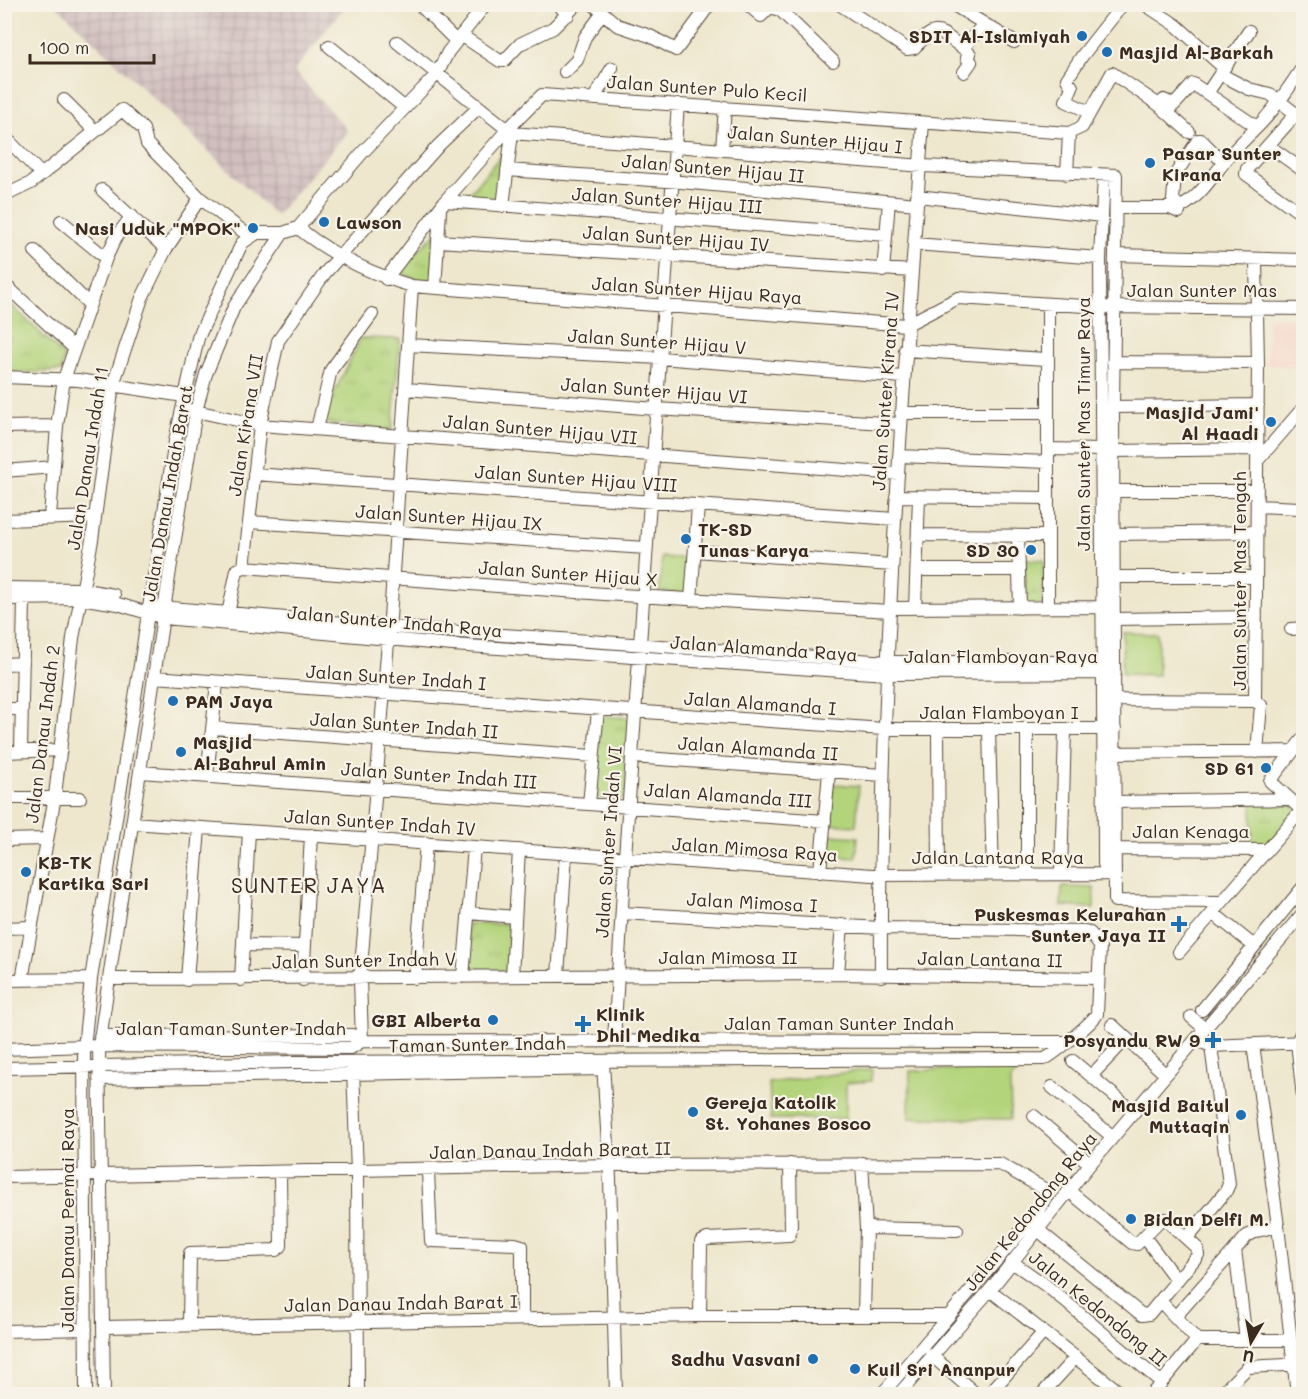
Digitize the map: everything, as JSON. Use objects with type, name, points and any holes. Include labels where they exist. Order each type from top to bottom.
[{"type":"street","points":[[419,4],[459,38],[502,61],[523,42],[553,28],[577,4]]},
{"type":"street","points":[[4,196],[25,187],[123,110],[143,129],[144,139],[200,198],[249,236],[263,232],[283,233],[298,228],[362,153],[437,74],[459,38],[486,4]]},
{"type":"street","points":[[558,4],[568,15]]},
{"type":"street","points":[[593,4],[617,25],[650,36],[676,50],[710,4]]},
{"type":"street","points":[[747,4],[761,16],[770,7],[780,10],[833,61]]},
{"type":"street","points":[[839,4],[901,47],[912,49],[928,33],[940,32],[970,54],[967,58],[972,62],[964,72]]},
{"type":"street","points":[[952,4],[1014,42]]},
{"type":"street","points":[[1144,4],[1176,25],[1223,71],[1249,89],[1270,94],[1300,117],[1269,146],[1246,174],[1302,214]]},
{"type":"street","points":[[1089,111],[1066,101],[1072,87],[1067,79],[1117,6]]},
{"type":"street","points":[[565,72],[577,60],[585,37],[602,14]]},
{"type":"street","points":[[963,48],[983,24]]},
{"type":"street","points":[[1208,92],[1249,31]]},
{"type":"street","points":[[397,42],[509,132],[503,206]]},
{"type":"street","points":[[329,46],[405,108]]},
{"type":"street","points":[[1116,208],[1179,209],[1190,202],[1223,162],[1279,102],[1304,66]]},
{"type":"street","points":[[594,98],[612,68]]},
{"type":"street","points":[[1068,174],[1069,133],[1082,127],[1112,73],[1159,105],[1189,132]]},
{"type":"street","points":[[1159,105],[1164,100],[1173,105],[1192,85],[1208,92],[1257,127]]},
{"type":"street","name":"Jalan Sunter Pulo Kecil","points":[[386,279],[443,206],[542,94],[1069,133]]},
{"type":"street","points":[[64,100],[95,131]]},
{"type":"street","name":"Jalan Sunter Indah VI","points":[[614,1041],[628,806],[678,104]]},
{"type":"street","name":"Jalan Kirana VII","points":[[228,614],[237,570],[244,567],[260,425],[278,341],[340,256],[439,145],[479,107]]},
{"type":"street","points":[[722,150],[725,107]]},
{"type":"street","name":"Jalan Sunter Kirana IV","points":[[887,668],[905,350],[903,324],[912,271],[923,123]]},
{"type":"street","name":"Jalan Sunter Hijau I","points":[[509,132],[920,166],[1110,175]]},
{"type":"street","points":[[1179,209],[1173,200],[1173,181],[1198,140],[1201,140],[1223,162]]},
{"type":"street","points":[[10,142],[41,174]]},
{"type":"street","points":[[1269,146],[1304,171]]},
{"type":"street","name":"Jalan Sunter Hijau II","points":[[507,170],[1102,216]]},
{"type":"street","name":"Jalan Sunter Mas Timur Raya","points":[[1108,668],[1114,619],[1113,491],[1107,450],[1113,406],[1116,208],[1110,175]]},
{"type":"street","name":"Jalan Sunter Mas Timur Raya","points":[[1108,668],[1101,607],[1107,450],[1100,258],[1102,216],[1110,175]]},
{"type":"street","points":[[102,190],[166,249]]},
{"type":"street","name":"Jalan Danau Indah 11","points":[[80,593],[95,518],[113,385],[134,318],[166,249],[200,198]]},
{"type":"street","points":[[883,271],[889,201]]},
{"type":"street","points":[[435,288],[443,206]]},
{"type":"street","name":"Jalan Sunter Hijau III","points":[[443,206],[503,206],[886,236]]},
{"type":"street","points":[[50,517],[57,426],[64,379],[106,258],[116,237],[132,216]]},
{"type":"street","points":[[61,221],[106,258]]},
{"type":"street","name":"Jalan Sunter Hijau Raya","points":[[298,228],[340,256],[386,279],[412,286],[903,324]]},
{"type":"street","name":"Jalan Danau Indah Barat","points":[[99,1064],[99,1043],[196,411],[206,374],[226,322],[283,233]]},
{"type":"street","name":"Jalan Danau Indah Barat","points":[[84,1047],[92,979],[182,401],[198,338],[208,312],[242,243],[249,236]]},
{"type":"street","name":"Jalan Sunter Hijau IV","points":[[438,241],[883,271],[912,271]]},
{"type":"street","points":[[914,244],[1100,258]]},
{"type":"street","points":[[35,251],[89,304]]},
{"type":"street","points":[[1114,255],[1256,261],[1304,260]]},
{"type":"street","name":"Jalan Sunter Mas Tengah","points":[[1256,261],[1258,363],[1256,701],[1260,705],[1257,752]]},
{"type":"street","points":[[4,284],[74,348]]},
{"type":"street","points":[[362,1041],[360,979],[392,579],[412,286]]},
{"type":"street","points":[[903,324],[958,298],[1101,307]]},
{"type":"street","points":[[1048,304],[1046,359],[1048,607]]},
{"type":"street","name":"Jalan Sunter Mas","points":[[1101,307],[1304,309]]},
{"type":"street","points":[[317,429],[331,370],[372,314]]},
{"type":"street","name":"Jalan Sunter Hijau V","points":[[408,345],[660,358],[903,377]]},
{"type":"street","points":[[905,350],[1046,359]]},
{"type":"street","points":[[1113,362],[1258,363]]},
{"type":"street","name":"Jalan Sunter Hijau VII","points":[[4,377],[64,379],[113,385],[182,401],[196,411],[260,425],[402,434],[653,457],[898,474]]},
{"type":"street","name":"Jalan Sunter Hijau VI","points":[[406,389],[656,409],[901,418],[1047,413]]},
{"type":"street","points":[[1113,406],[1258,405]]},
{"type":"street","points":[[899,456],[1048,455],[1107,450],[1258,455],[1304,407]]},
{"type":"street","points":[[4,427],[57,426]]},
{"type":"street","points":[[4,471],[54,467]]},
{"type":"street","name":"Jalan Sunter Hijau VIII","points":[[254,474],[895,519]]},
{"type":"street","points":[[1113,491],[1257,491]]},
{"type":"street","points":[[896,496],[1048,498]]},
{"type":"street","points":[[915,608],[919,497]]},
{"type":"street","points":[[691,600],[698,506]]},
{"type":"street","points":[[1257,506],[1302,507]]},
{"type":"street","points":[[4,520],[50,517],[95,518]]},
{"type":"street","name":"Jalan Sunter Hijau IX","points":[[249,522],[646,548]]},
{"type":"street","points":[[1114,534],[1257,532]]},
{"type":"street","points":[[918,535],[1047,536]]},
{"type":"street","points":[[1018,536],[1020,608]]},
{"type":"street","points":[[695,551],[892,565]]},
{"type":"street","name":"Jalan Sunter Hijau X","points":[[244,567],[691,600],[890,610],[1101,607]]},
{"type":"street","points":[[917,570],[1019,570]]},
{"type":"street","points":[[1114,577],[1257,577]]},
{"type":"street","points":[[4,588],[80,593]]},
{"type":"street","points":[[4,599],[80,593]]},
{"type":"street","name":"Jalan Sunter Indah Raya","points":[[80,593],[165,613],[388,632]]},
{"type":"street","name":"Jalan Danau Indah 2","points":[[22,980],[55,796],[80,593]]},
{"type":"street","points":[[21,752],[24,599]]},
{"type":"street","name":"Jalan Sunter Indah Raya","points":[[165,613],[228,614],[388,632],[452,645],[639,652]]},
{"type":"street","points":[[1114,619],[1256,617]]},
{"type":"street","name":"Jalan Alamanda Raya","points":[[639,652],[887,668]]},
{"type":"street","points":[[4,664],[23,663]]},
{"type":"street","points":[[881,976],[882,775],[887,668]]},
{"type":"street","name":"Jalan Flamboyan Raya","points":[[887,668],[1108,668]]},
{"type":"street","points":[[1108,668],[1115,700],[1109,730]]},
{"type":"street","points":[[1108,668],[1109,753],[1104,864],[1115,871]]},
{"type":"street","name":"Jalan Sunter Indah I","points":[[154,677],[635,713]]},
{"type":"street","points":[[207,776],[217,682]]},
{"type":"street","points":[[1115,700],[1256,701]]},
{"type":"street","points":[[4,709],[22,708]]},
{"type":"street","points":[[589,804],[597,710]]},
{"type":"street","name":"Jalan Alamanda I","points":[[635,713],[883,729]]},
{"type":"street","name":"Jalan Sunter Indah II","points":[[212,728],[593,756]]},
{"type":"street","name":"Jalan Flamboyan I","points":[[883,729],[1109,730]]},
{"type":"street","points":[[938,730],[939,875]]},
{"type":"street","points":[[989,730],[993,874]]},
{"type":"street","points":[[1027,731],[1027,874]]},
{"type":"street","points":[[1061,873],[1065,731]]},
{"type":"street","points":[[1179,952],[1302,812],[1270,781],[1304,737]]},
{"type":"street","points":[[4,752],[61,750]]},
{"type":"street","points":[[1109,753],[1293,751]]},
{"type":"street","points":[[1109,753],[1115,802],[1115,901],[1221,902]]},
{"type":"street","name":"Jalan Alamanda II","points":[[632,757],[882,775]]},
{"type":"street","name":"Jalan Sunter Indah III","points":[[140,772],[628,806]]},
{"type":"street","name":"Jalan Alamanda III","points":[[820,872],[829,772]]},
{"type":"street","points":[[4,798],[55,796],[80,798]]},
{"type":"street","points":[[1115,802],[1287,799]]},
{"type":"street","name":"Jalan Alamanda III","points":[[628,806],[825,821]]},
{"type":"street","name":"Jalan Sunter Indah IV","points":[[132,823],[625,857]]},
{"type":"street","points":[[187,980],[199,828]]},
{"type":"street","points":[[241,980],[249,831]]},
{"type":"street","points":[[303,980],[311,835]]},
{"type":"street","points":[[4,840],[46,839]]},
{"type":"street","points":[[415,978],[426,843]]},
{"type":"street","points":[[463,977],[474,847]]},
{"type":"street","name":"Jalan Kenaga","points":[[1115,849],[1267,850]]},
{"type":"street","points":[[512,976],[519,850]]},
{"type":"street","points":[[558,976],[566,853]]},
{"type":"street","name":"Jalan Mimosa Raya","points":[[625,857],[882,876]]},
{"type":"street","name":"Jalan Lantana Raya","points":[[882,876],[1115,871]]},
{"type":"street","points":[[1204,1028],[1196,1014],[1304,886]]},
{"type":"street","name":"Jalan Kedondong Raya","points":[[899,1394],[990,1290],[1090,1164],[1304,912]]},
{"type":"street","points":[[469,913],[515,917]]},
{"type":"street","name":"Jalan Mimosa I","points":[[622,913],[880,928],[1090,933],[1100,946],[1098,978]]},
{"type":"street","points":[[1213,913],[1254,946]]},
{"type":"street","points":[[838,975],[842,925]]},
{"type":"street","points":[[4,928],[32,927]]},
{"type":"street","points":[[243,945],[305,946]]},
{"type":"street","name":"Jalan Sunter Indah V","points":[[110,979],[303,980],[618,976]]},
{"type":"street","name":"Jalan Mimosa II","points":[[618,976],[881,976]]},
{"type":"street","name":"Jalan Lantana II","points":[[881,976],[1098,978]]},
{"type":"street","points":[[1065,1041],[1095,1018],[1098,978]]},
{"type":"street","points":[[4,981],[92,979]]},
{"type":"street","points":[[1112,1026],[1165,1074]]},
{"type":"street","points":[[1194,1040],[1211,1046],[1253,1044],[1301,1036],[1304,1107]]},
{"type":"street","points":[[1091,1076],[1126,1039]]},
{"type":"street","name":"Jalan Taman Sunter Indah","points":[[4,1049],[84,1047],[99,1043],[228,1042],[351,1048],[362,1041],[1065,1041]]},
{"type":"street","name":"Taman Sunter Indah","points":[[4,1068],[99,1064],[353,1069],[1031,1059],[1050,1058],[1065,1041]]},
{"type":"street","points":[[1253,1044],[1278,1226],[1290,1340],[1299,1364],[1297,1395]]},
{"type":"street","points":[[1187,1238],[1226,1191],[1228,1184],[1211,1046]]},
{"type":"street","name":"Jalan Danau Permai Raya","points":[[84,1047],[103,1327],[104,1395]]},
{"type":"street","points":[[1073,1061],[1134,1112]]},
{"type":"street","name":"Jalan Danau Permai Raya","points":[[86,1395],[86,1329],[99,1064]]},
{"type":"street","points":[[603,1065],[610,1165],[616,1395]]},
{"type":"street","points":[[99,1079],[353,1069],[357,1172],[358,1395]]},
{"type":"street","points":[[1052,1087],[1113,1137]]},
{"type":"street","points":[[1034,1116],[1090,1164]]},
{"type":"street","points":[[862,1163],[866,1228],[864,1316]]},
{"type":"street","points":[[700,1316],[701,1242],[707,1239],[789,1235],[791,1229],[790,1164]]},
{"type":"street","name":"Jalan Danau Indah Barat II","points":[[4,1177],[280,1174],[610,1165],[1000,1164],[1046,1190],[1047,1197],[1036,1214],[947,1316]]},
{"type":"street","points":[[428,1171],[431,1241],[522,1246],[522,1319]]},
{"type":"street","points":[[189,1324],[190,1253],[276,1250],[281,1246],[280,1174]]},
{"type":"street","points":[[1038,1230],[1142,1315],[1149,1314],[1198,1255],[1197,1248],[1169,1220],[1161,1218],[1139,1242],[1132,1243],[1069,1191]]},
{"type":"street","points":[[1175,1317],[1234,1249],[1257,1231],[1278,1226]]},
{"type":"street","points":[[866,1228],[957,1230]]},
{"type":"street","points":[[1149,1243],[1177,1281]]},
{"type":"street","points":[[1234,1249],[1246,1340]]},
{"type":"street","name":"Jalan Kedondong II","points":[[1012,1262],[1062,1299],[1161,1382]]},
{"type":"street","points":[[990,1290],[1122,1395]]},
{"type":"street","points":[[1160,1301],[1197,1340],[1290,1340]]},
{"type":"street","name":"Jalan Danau Indah Barat I","points":[[103,1327],[700,1316],[947,1316]]},
{"type":"street","points":[[882,1395],[947,1316]]},
{"type":"street","points":[[4,1331],[86,1329]]},
{"type":"street","points":[[988,1395],[1043,1333]]},
{"type":"street","points":[[1152,1395],[1197,1340]]},
{"type":"street","points":[[931,1355],[976,1395]]},
{"type":"street","points":[[1042,1395],[1076,1358]]},
{"type":"street","points":[[1221,1395],[1248,1367],[1299,1364]]},
{"type":"shaded area","points":[[56,5],[346,5],[294,71],[348,131],[276,216]]},
{"type":"shaded area","points":[[1303,317],[1303,367],[1267,365],[1268,318]]},
{"type":"green space","points":[[503,153],[500,203],[463,201]]},
{"type":"green space","points":[[436,233],[432,285],[397,272]]},
{"type":"green space","points":[[4,298],[64,356],[61,371],[5,373]]},
{"type":"green space","points":[[361,338],[400,339],[392,430],[320,422]]},
{"type":"green space","points":[[662,557],[690,559],[687,594],[659,592]]},
{"type":"green space","points":[[1025,559],[1044,560],[1042,606],[1023,606]]},
{"type":"green space","points":[[1123,632],[1158,633],[1158,675],[1122,674]]},
{"type":"green space","points":[[600,716],[630,718],[627,799],[593,797]]},
{"type":"green space","points":[[833,784],[859,786],[856,826],[830,824]]},
{"type":"green space","points":[[1252,802],[1287,802],[1298,811],[1266,848],[1252,846]]},
{"type":"green space","points":[[830,835],[858,837],[856,858],[828,856]]},
{"type":"green space","points":[[1062,887],[1094,888],[1094,908],[1061,906]]},
{"type":"green space","points":[[468,924],[512,924],[509,971],[465,972]]},
{"type":"green space","points":[[1025,1067],[1010,1079],[1011,1119],[909,1118],[910,1071]]},
{"type":"green space","points":[[872,1069],[871,1081],[846,1083],[846,1119],[771,1119],[769,1083]]},
{"type":"place","name":"SDIT Al-Islamiyah","points":[[1082,36]]},
{"type":"place","name":"Masjid Al-Barkah","points":[[1107,52]]},
{"type":"place","name":"Pasar Sunter Kirana","points":[[1150,163]]},
{"type":"place","name":"Lawson","points":[[324,222]]},
{"type":"place","name":"Nasi Uduk \"MPOK\"","points":[[253,228]]},
{"type":"place","name":"Masjid Jami' Al Haadi","points":[[1271,422]]},
{"type":"place","name":"TK-SD Tunas Karya","points":[[686,539]]},
{"type":"place","name":"SD 30","points":[[1031,550]]},
{"type":"place","name":"PAM Jaya","points":[[173,701]]},
{"type":"place","name":"Masjid Al-Bahrul Amin","points":[[181,752]]},
{"type":"place","name":"SD 61","points":[[1266,768]]},
{"type":"place","name":"KB-TK Kartika Sari","points":[[26,872]]},
{"type":"place","name":"Puskesmas Kelurahan Sunter Jaya II","points":[[1179,924]]},
{"type":"place","name":"GBI Alberta","points":[[493,1020]]},
{"type":"place","name":"Klinik Dhil Medika","points":[[583,1024]]},
{"type":"place","name":"Posyandu RW 9","points":[[1213,1040]]},
{"type":"place","name":"Gereja Katolik St. Yohanes Bosco","points":[[693,1112]]},
{"type":"place","name":"Masjid Baitul Muttaqin","points":[[1241,1115]]},
{"type":"place","name":"Bidan Delfi M.","points":[[1131,1219]]},
{"type":"place","name":"Sadhu Vasvani","points":[[813,1359]]},
{"type":"place","name":"Kuil Sri Ananpur","points":[[855,1369]]},
{"type":"district","name":"SUNTER JAYA","points":[[309,884]]}]
